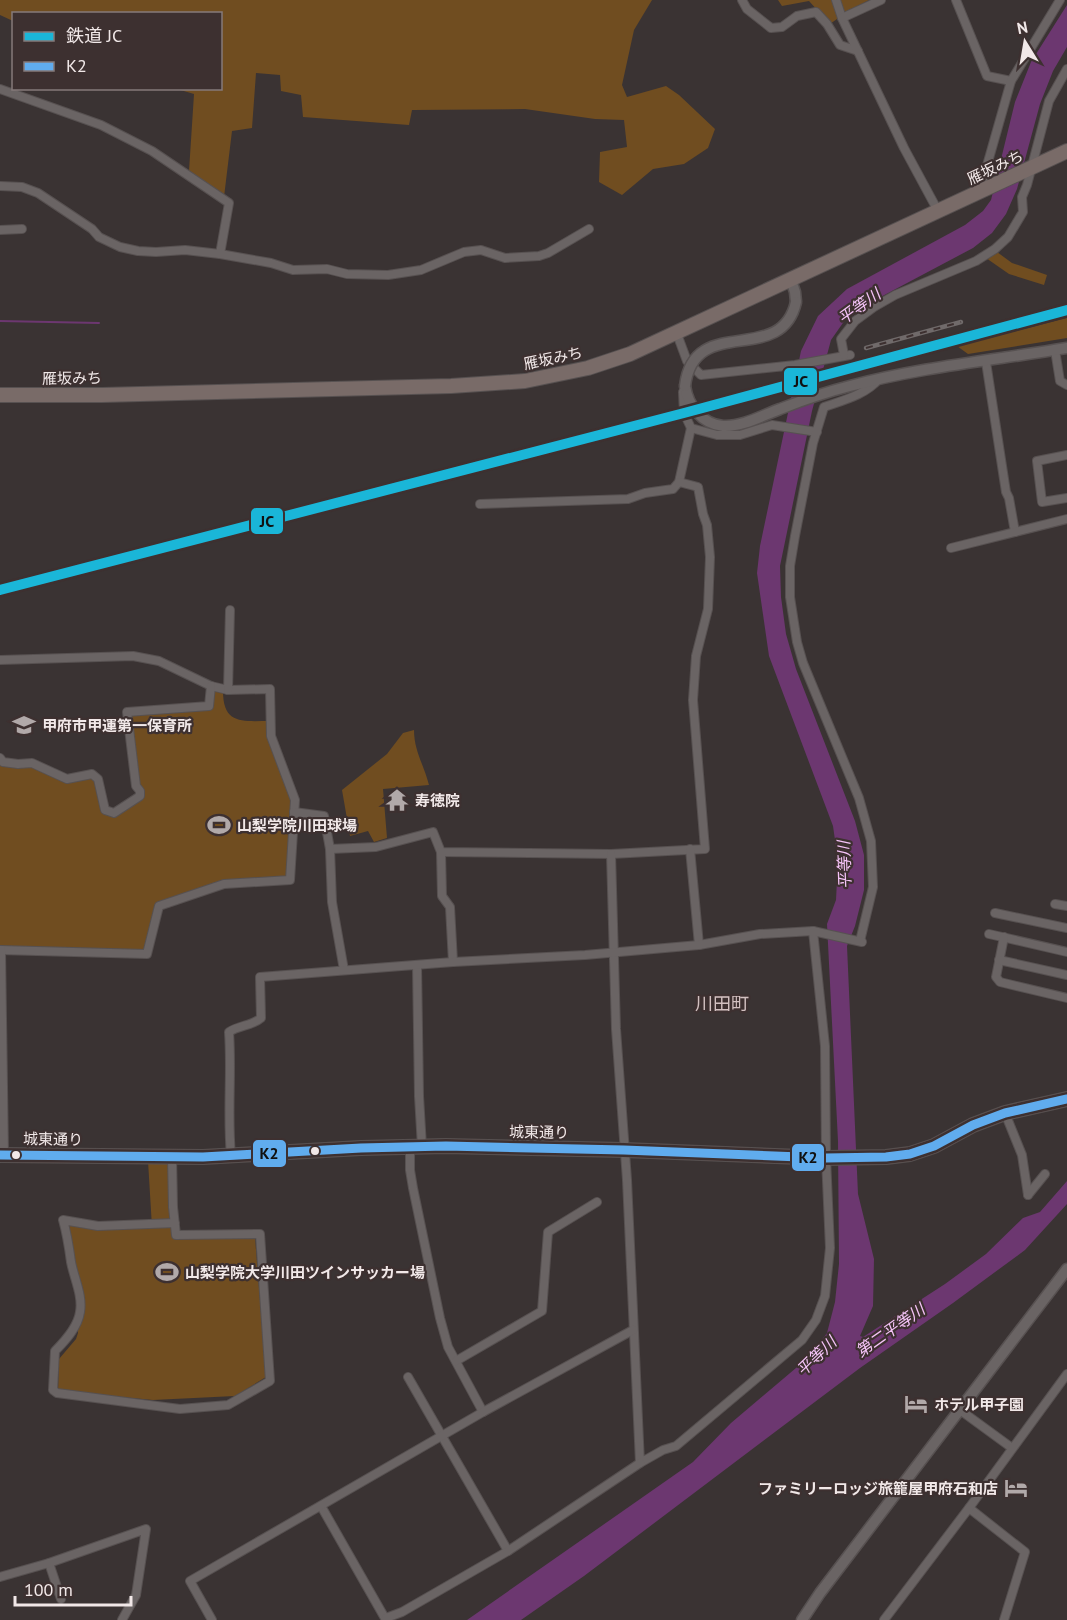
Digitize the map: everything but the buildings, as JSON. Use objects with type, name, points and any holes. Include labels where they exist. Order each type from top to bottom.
[{"type":"highway","name":"雁坂みち","points":[[0,395],[173,393],[497,384],[588,368],[630,354],[677,334],[1067,151]]},
{"type":"highway","name":"城東通り","points":[[2,1155],[172,1157],[416,1147],[624,1150],[864,1158],[910,1154],[934,1146],[973,1125],[1005,1113],[1067,1098]]},
{"type":"street","points":[[742,0],[747,9],[771,28],[782,27],[797,16],[816,12],[827,24],[840,45],[858,51]]},
{"type":"street","points":[[836,0],[842,18],[904,148],[938,211]]},
{"type":"street","points":[[842,18],[881,0]]},
{"type":"street","points":[[956,0],[987,76],[1011,81]]},
{"type":"street","points":[[982,191],[1011,81],[1060,0]]},
{"type":"street","points":[[677,334],[687,361],[701,375],[795,365],[843,356],[841,339],[862,315],[895,296],[976,261],[1008,237],[1023,212],[1022,197],[1028,169],[1049,101],[1067,69]]},
{"type":"street","points":[[0,89],[101,125],[152,151],[229,203],[220,254]]},
{"type":"street","points":[[0,186],[22,187],[38,194],[92,229],[99,237],[120,247],[147,252],[185,250],[220,254],[272,263],[293,270],[327,269],[347,274],[388,275],[421,270],[464,252],[487,251],[505,258],[539,256],[588,229]]},
{"type":"street","points":[[0,231],[22,229]]},
{"type":"street","points":[[791,280],[796,302],[790,320],[779,330],[764,336],[712,346],[696,357],[687,373],[687,397],[689,403],[701,416],[714,423],[729,426],[823,394],[879,379],[1067,348]]},
{"type":"street","points":[[1055,350],[1060,381],[1067,386]]},
{"type":"street","points":[[480,504],[628,499],[645,493],[673,489],[679,482],[691,428],[684,409],[684,373],[687,361]]},
{"type":"street","points":[[986,362],[1005,492],[1009,498],[1015,532]]},
{"type":"street","points":[[231,1155],[229,1032],[261,1018],[260,977],[699,945],[760,934],[813,931],[860,941],[873,887],[871,841],[859,798],[803,663],[797,642],[790,597],[790,566],[814,431],[824,407],[863,393],[879,379]]},
{"type":"street","points":[[691,428],[717,435],[740,435],[772,424],[814,431]]},
{"type":"street","points":[[1067,455],[1037,461],[1042,502],[1067,498]]},
{"type":"street","points":[[441,852],[611,854],[705,849],[693,700],[696,656],[709,600],[710,557],[707,525],[702,514],[698,486],[679,482]]},
{"type":"street","points":[[951,548],[1067,519]]},
{"type":"street","points":[[228,690],[230,610]]},
{"type":"street","points":[[0,660],[133,656],[159,661],[211,686],[228,690],[270,689],[271,736],[295,800],[290,880],[224,884],[159,906],[147,954],[1,950],[2,1155]]},
{"type":"street","points":[[0,758],[3,762],[32,763],[67,779],[92,774],[98,779],[105,810],[114,813],[140,796],[140,791],[136,786],[127,712],[210,706],[211,686]]},
{"type":"street","points":[[294,812],[324,816],[330,849],[332,902],[344,970]]},
{"type":"street","points":[[330,849],[376,848],[433,832],[441,852],[442,896],[450,907],[453,962]]},
{"type":"street","points":[[690,849],[699,945]]},
{"type":"street","points":[[611,854],[616,1029],[627,1180],[640,1463]]},
{"type":"street","points":[[1055,904],[1067,906]]},
{"type":"street","points":[[994,913],[1067,928]]},
{"type":"street","points":[[321,1506],[386,1619],[508,1551],[640,1463],[676,1446],[802,1340],[816,1320],[825,1296],[830,1248],[825,1046],[813,931]]},
{"type":"street","points":[[989,934],[1067,952]]},
{"type":"street","points":[[1004,937],[996,977],[1000,982],[1067,998]]},
{"type":"street","points":[[999,960],[1067,975]]},
{"type":"street","points":[[417,965],[419,1096],[416,1147],[410,1170],[448,1347],[483,1412]]},
{"type":"street","points":[[1005,1113],[1022,1155],[1028,1195],[1046,1174]]},
{"type":"street","points":[[172,1157],[176,1235],[260,1234],[270,1381],[228,1405],[180,1409],[57,1393],[53,1390],[55,1351],[68,1337],[80,1314],[81,1301],[63,1220],[98,1226],[175,1223]]},
{"type":"street","points":[[456,1361],[542,1311],[548,1232],[597,1202]]},
{"type":"street","points":[[802,1620],[820,1593],[1067,1269]]},
{"type":"street","points":[[212,1620],[190,1581],[483,1412],[633,1330]]},
{"type":"street","points":[[884,1620],[1067,1374]]},
{"type":"street","points":[[408,1377],[508,1551]]},
{"type":"street","points":[[960,1410],[1012,1448]]},
{"type":"street","points":[[969,1508],[1025,1552],[1004,1620]]},
{"type":"street","points":[[0,1577],[49,1563],[146,1529],[136,1595],[122,1620]]},
{"type":"street","points":[[49,1563],[61,1599]]},
{"type":"shaded area","points":[[0,0],[652,0],[634,30],[622,85],[627,97],[666,86],[679,95],[715,129],[708,148],[684,164],[653,169],[622,195],[599,182],[600,152],[627,147],[624,120],[595,119],[525,109],[412,110],[409,125],[303,117],[301,95],[281,91],[280,75],[256,73],[252,128],[232,131],[224,197],[189,171],[194,94],[180,90],[222,90],[222,12],[12,12],[12,21],[0,15]]},
{"type":"shaded area","points":[[778,0],[869,0],[830,24],[809,1],[782,6]]},
{"type":"shaded area","points":[[997,252],[1012,263],[1047,275],[1044,285],[1009,274],[986,258]]},
{"type":"shaded area","points":[[1067,318],[1067,338],[968,354],[957,346]]},
{"type":"shaded area","points":[[211,686],[223,691],[227,710],[236,719],[269,721],[295,800],[290,880],[224,884],[160,906],[147,954],[0,950],[0,764],[32,763],[67,779],[92,774],[98,779],[105,810],[114,813],[140,796],[127,712],[209,706]]},
{"type":"shaded area","points":[[414,730],[417,751],[429,785],[383,789],[387,838],[374,842],[368,831],[350,836],[342,790],[387,754],[403,733]]},
{"type":"shaded area","name":"山梨学院大学川田ツインサッカー場","points":[[148,1161],[170,1162],[174,1237],[255,1237],[266,1377],[235,1396],[153,1400],[58,1391],[59,1359],[76,1339],[78,1323],[84,1314],[67,1225],[152,1227]]},
{"type":"water","points":[[1067,5],[1067,47],[1053,71],[1040,104],[1017,189],[1006,214],[992,233],[973,248],[875,300],[845,320],[831,340],[812,411],[780,566],[786,634],[796,669],[855,821],[864,855],[864,890],[855,926],[847,946],[858,1194],[874,1259],[873,1306],[860,1336],[863,1337],[945,1284],[986,1254],[1023,1218],[1040,1212],[1067,1181],[1067,1204],[1025,1250],[860,1368],[584,1576],[521,1620],[467,1620],[693,1462],[731,1423],[809,1357],[827,1333],[835,1302],[839,1264],[838,1141],[827,924],[836,900],[838,861],[833,826],[769,656],[757,573],[760,546],[801,351],[818,316],[847,289],[965,225],[983,211],[991,200],[1015,102],[1031,62]]},
{"type":"waterway","points":[[0,321],[99,323]]},
{"type":"railway","points":[[866,348],[961,322]]},
{"type":"rail line","name":"JC","points":[[0,590],[684,413],[1067,310]]},
{"type":"transit line","name":"K2","points":[[0,1155],[203,1157],[361,1148],[446,1146],[826,1158],[886,1157],[910,1154],[934,1146],[973,1125],[1005,1113],[1067,1099]]},
{"type":"place","name":"甲府市甲運第一保育所","points":[[24,725]]},
{"type":"place","name":"寿徳院","points":[[397,800]]},
{"type":"place","name":"山梨学院川田球場","points":[[219,825]]},
{"type":"place","name":"山梨学院大学川田ツインサッカー場","points":[[167,1272]]},
{"type":"place","name":"ホテル甲子園","points":[[916,1404]]},
{"type":"place","name":"ファミリーロッジ旅籠屋甲府石和店","points":[[1016,1488]]},
{"type":"district","name":"川田町","points":[[722,1003]]},
{"type":"water label","name":"平等川","points":[[859,306]]},
{"type":"water label","name":"平等川","points":[[844,865]]},
{"type":"water label","name":"第二平等川","points":[[890,1330]]},
{"type":"water label","name":"平等川","points":[[816,1356]]}]
